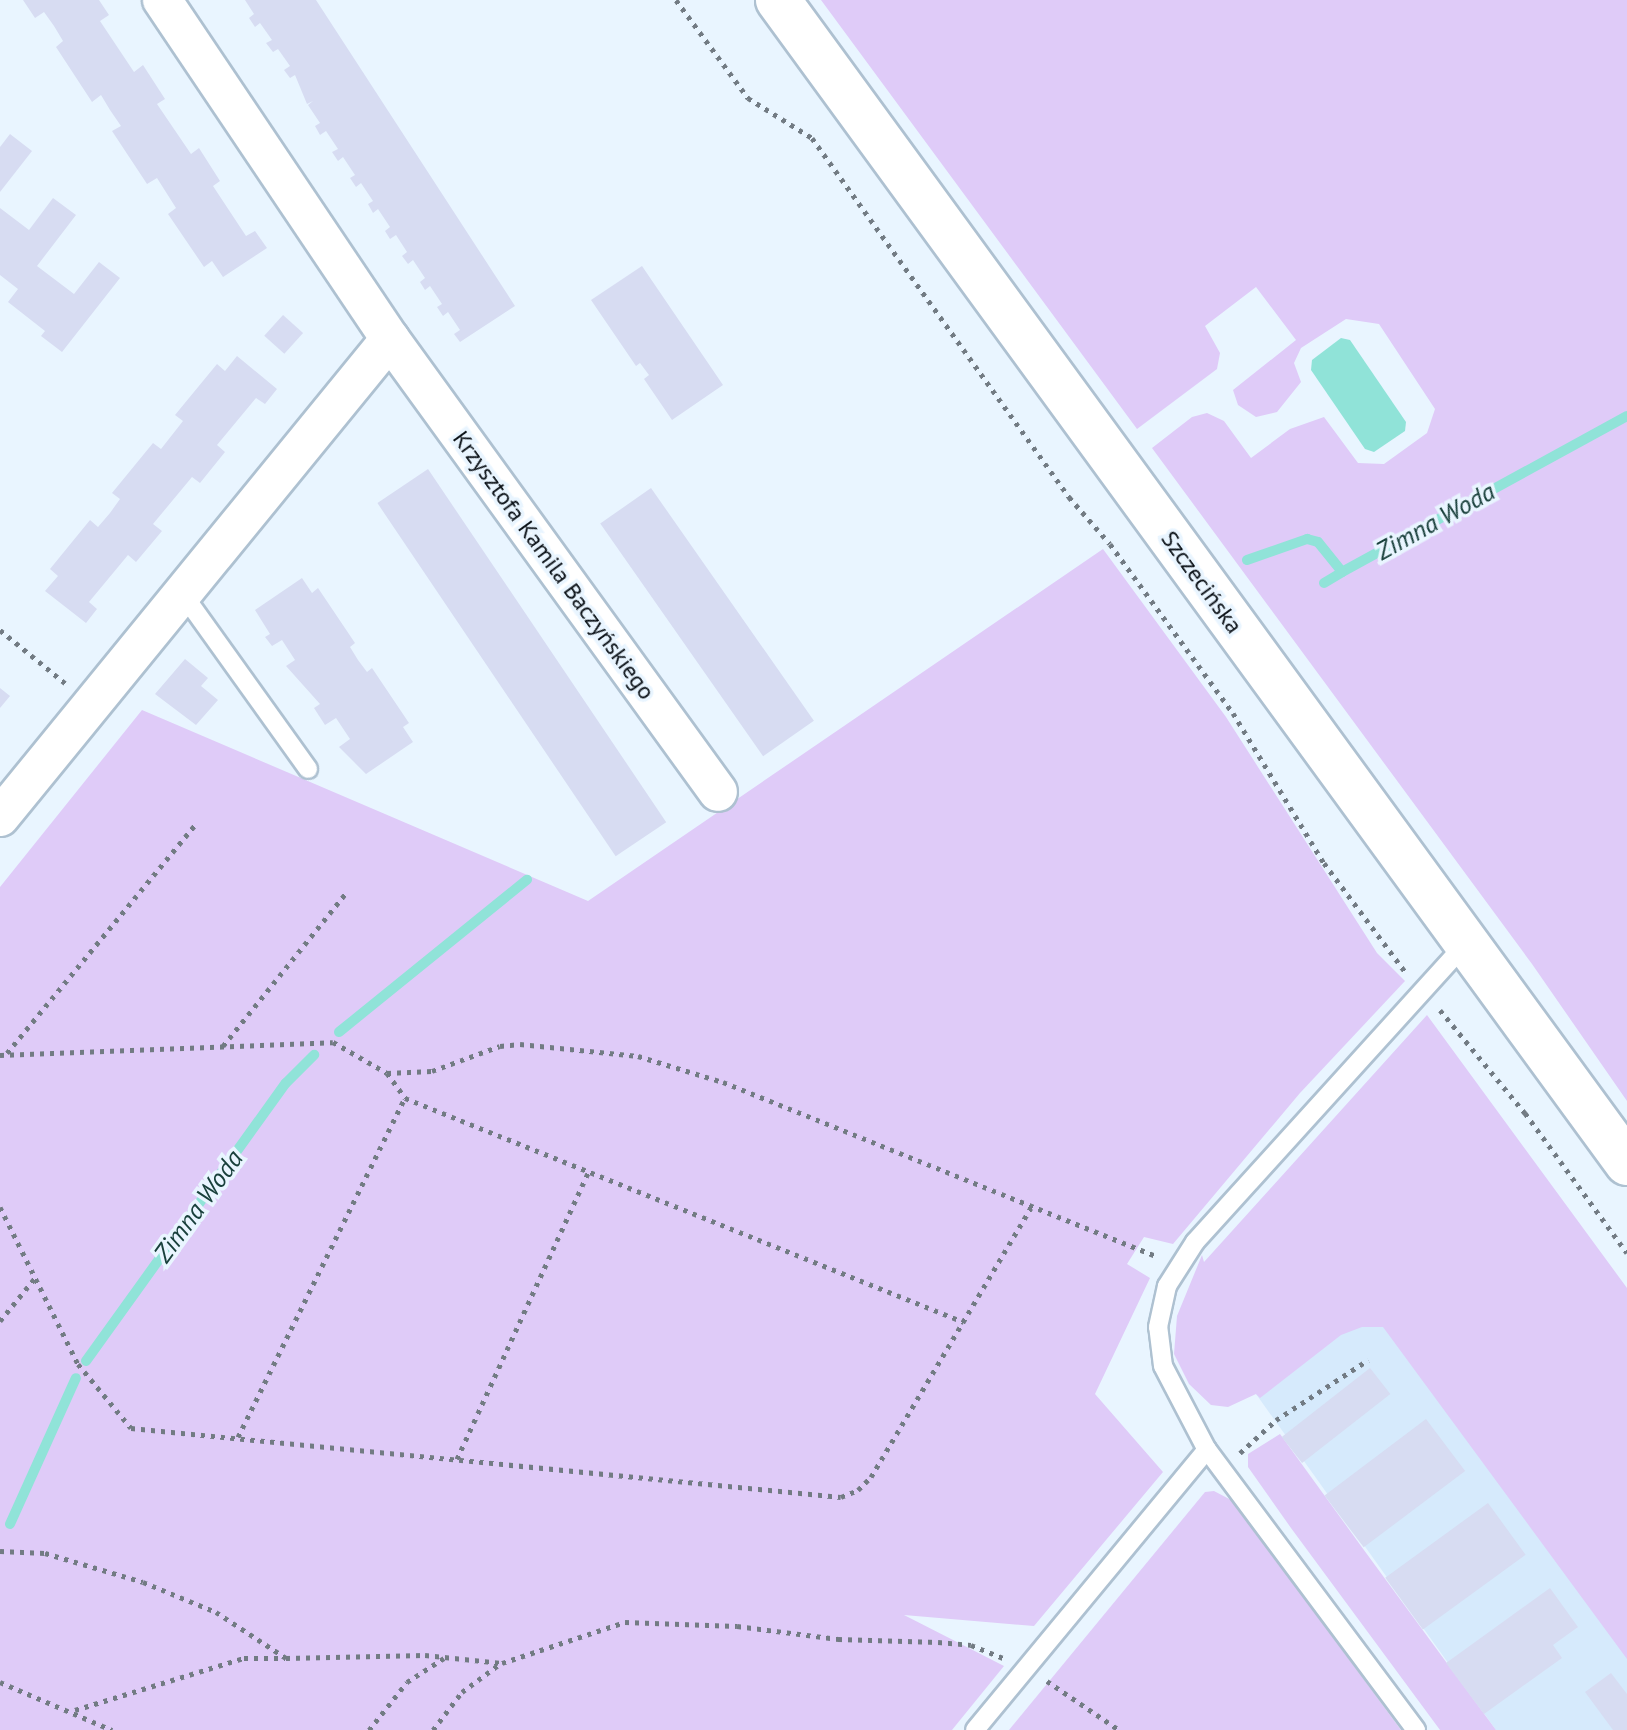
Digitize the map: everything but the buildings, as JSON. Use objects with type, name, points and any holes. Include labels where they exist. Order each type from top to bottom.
[{"type":"main road","name":"Szczecińska","points":[[778,0],[1627,1163]]},
{"type":"street","name":"Krzysztofa Kamila Baczyńskiego","points":[[162,0],[390,339],[718,792]]},
{"type":"street","points":[[0,817],[180,590],[390,339]]},
{"type":"lane","points":[[180,590],[308,769]]},
{"type":"lane","points":[[1416,1730],[1207,1450],[1171,1385],[1158,1342],[1161,1309],[1177,1265],[1466,943]]},
{"type":"lane","points":[[975,1730],[1207,1450]]},
{"type":"path","points":[[676,0],[748,98],[812,138],[1034,441],[1069,497],[1110,544],[1233,713],[1374,936],[1423,989],[1525,1113],[1627,1253]]},
{"type":"path","points":[[0,630],[91,703]]},
{"type":"path","points":[[3,1054],[195,825]]},
{"type":"path","points":[[223,1047],[345,894]]},
{"type":"path","points":[[3,1054],[333,1042],[387,1073],[405,1098],[590,1169],[964,1322]]},
{"type":"path","points":[[387,1073],[432,1071],[500,1046],[520,1044],[638,1056],[723,1082],[1177,1265]]},
{"type":"path","points":[[238,1437],[405,1098]]},
{"type":"path","points":[[457,1459],[590,1169]]},
{"type":"path","points":[[0,1207],[78,1364],[131,1428],[850,1495],[871,1477],[1031,1208]]},
{"type":"path","points":[[0,1321],[35,1278]]},
{"type":"path","points":[[1276,1420],[1368,1360]]},
{"type":"path","points":[[0,1551],[45,1553],[143,1582],[216,1612],[286,1658]]},
{"type":"path","points":[[433,1730],[462,1692],[502,1663],[625,1622],[971,1645],[1027,1667],[1119,1730]]},
{"type":"path","points":[[75,1710],[244,1658],[444,1658],[502,1663]]},
{"type":"path","points":[[369,1730],[407,1682],[444,1658]]},
{"type":"path","points":[[0,1682],[75,1710],[112,1730]]},
{"type":"shaded area","points":[[821,0],[1627,0],[1627,1101],[1532,964],[1152,448],[1192,417],[1207,413],[1224,421],[1251,458],[1290,429],[1324,417],[1358,463],[1384,464],[1427,433],[1435,409],[1379,324],[1346,319],[1301,348],[1294,363],[1301,382],[1277,412],[1256,417],[1238,405],[1233,390],[1296,340],[1256,287],[1205,326],[1220,353],[1217,369],[1137,429]]},
{"type":"shaded area","points":[[1341,338],[1350,340],[1406,422],[1405,431],[1374,452],[1365,449],[1311,370],[1312,360]]},
{"type":"shaded area","points":[[1103,549],[1226,717],[1377,953],[1405,981],[1300,1093],[1173,1244],[1144,1237],[1127,1264],[1150,1278],[1095,1394],[1163,1472],[1034,1626],[904,1615],[1004,1666],[952,1730],[0,1730],[0,887],[142,710],[588,901]]},
{"type":"shaded area","points":[[1427,1015],[1627,1288],[1627,1659],[1383,1327],[1362,1327],[1341,1335],[1260,1398],[1256,1394],[1228,1407],[1211,1405],[1189,1384],[1174,1354],[1177,1316],[1202,1255],[1204,1262]]},
{"type":"shaded area","points":[[1395,1288],[1627,1589],[1627,1730],[1496,1730],[1256,1394]]},
{"type":"shaded area","points":[[1280,1434],[1496,1730],[1440,1730],[1291,1528],[1248,1467],[1248,1454]]},
{"type":"shaded area","points":[[1214,1491],[1233,1501],[1401,1730],[1009,1730],[1205,1492]]},
{"type":"waterway","name":"Zimna Woda","points":[[1247,560],[1307,539],[1318,542],[1342,572],[1627,416]]},
{"type":"waterway","points":[[1324,583],[1342,572]]},
{"type":"waterway","name":"Zimna Woda","points":[[339,1032],[527,880]]},
{"type":"waterway","name":"Zimna Woda","points":[[86,1361],[286,1083],[314,1055]]},
{"type":"waterway","name":"Zimna Woda","points":[[10,1524],[76,1378]]}]
